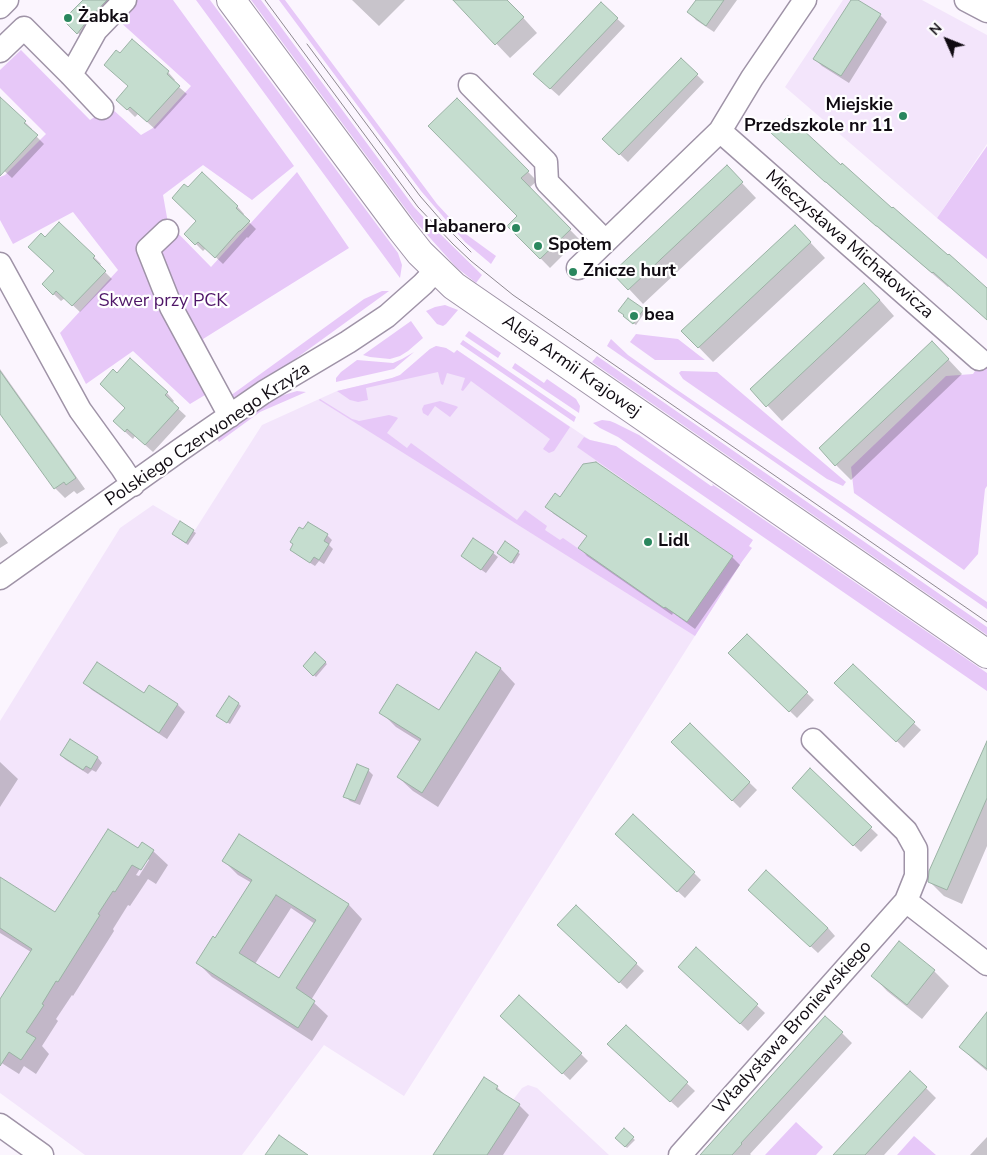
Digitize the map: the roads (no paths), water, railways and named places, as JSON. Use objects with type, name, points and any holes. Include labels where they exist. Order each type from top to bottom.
[{"type":"main road","name":"Aleja Armii Krajowej","points":[[231,0],[401,229],[420,253],[454,286],[987,654]]},
{"type":"street","points":[[0,7],[7,0]]},
{"type":"street","points":[[71,75],[96,30],[125,0]]},
{"type":"street","points":[[578,268],[720,131],[752,78],[805,0]]},
{"type":"street","points":[[966,0],[987,11]]},
{"type":"street","points":[[0,51],[24,28],[102,108]]},
{"type":"street","points":[[470,85],[546,162],[547,182],[605,241]]},
{"type":"street","name":"Mieczysława Michałowicza","points":[[720,131],[978,359]]},
{"type":"street","points":[[167,231],[148,249],[171,307],[230,416]]},
{"type":"street","points":[[0,264],[80,410],[133,485]]},
{"type":"street","name":"Polskiego Czerwonego Krzyża","points":[[0,578],[264,392],[348,342],[387,316],[424,284],[437,270]]},
{"type":"street","name":"Władysława Broniewskiego","points":[[680,1155],[906,901],[916,876],[916,849],[906,832],[813,740]]},
{"type":"street","points":[[906,901],[987,964]]},
{"type":"street","points":[[0,1125],[42,1155]]},
{"type":"tram line","points":[[265,0],[418,207],[471,261],[513,295],[987,622]]},
{"type":"tram line","points":[[307,44],[420,196],[471,252]]},
{"type":"place","name":"Żabka","points":[[68,18]]},
{"type":"place","name":"Miejskie Przedszkole nr 11","points":[[903,116]]},
{"type":"place","name":"Habanero","points":[[516,228]]},
{"type":"place","name":"Społem","points":[[538,246]]},
{"type":"place","name":"Znicze hurt","points":[[573,272]]},
{"type":"place","name":"bea","points":[[634,316]]},
{"type":"place","name":"Lidl","points":[[648,542]]},
{"type":"park label","name":"Skwer przy PCK","points":[[163,302]]}]
